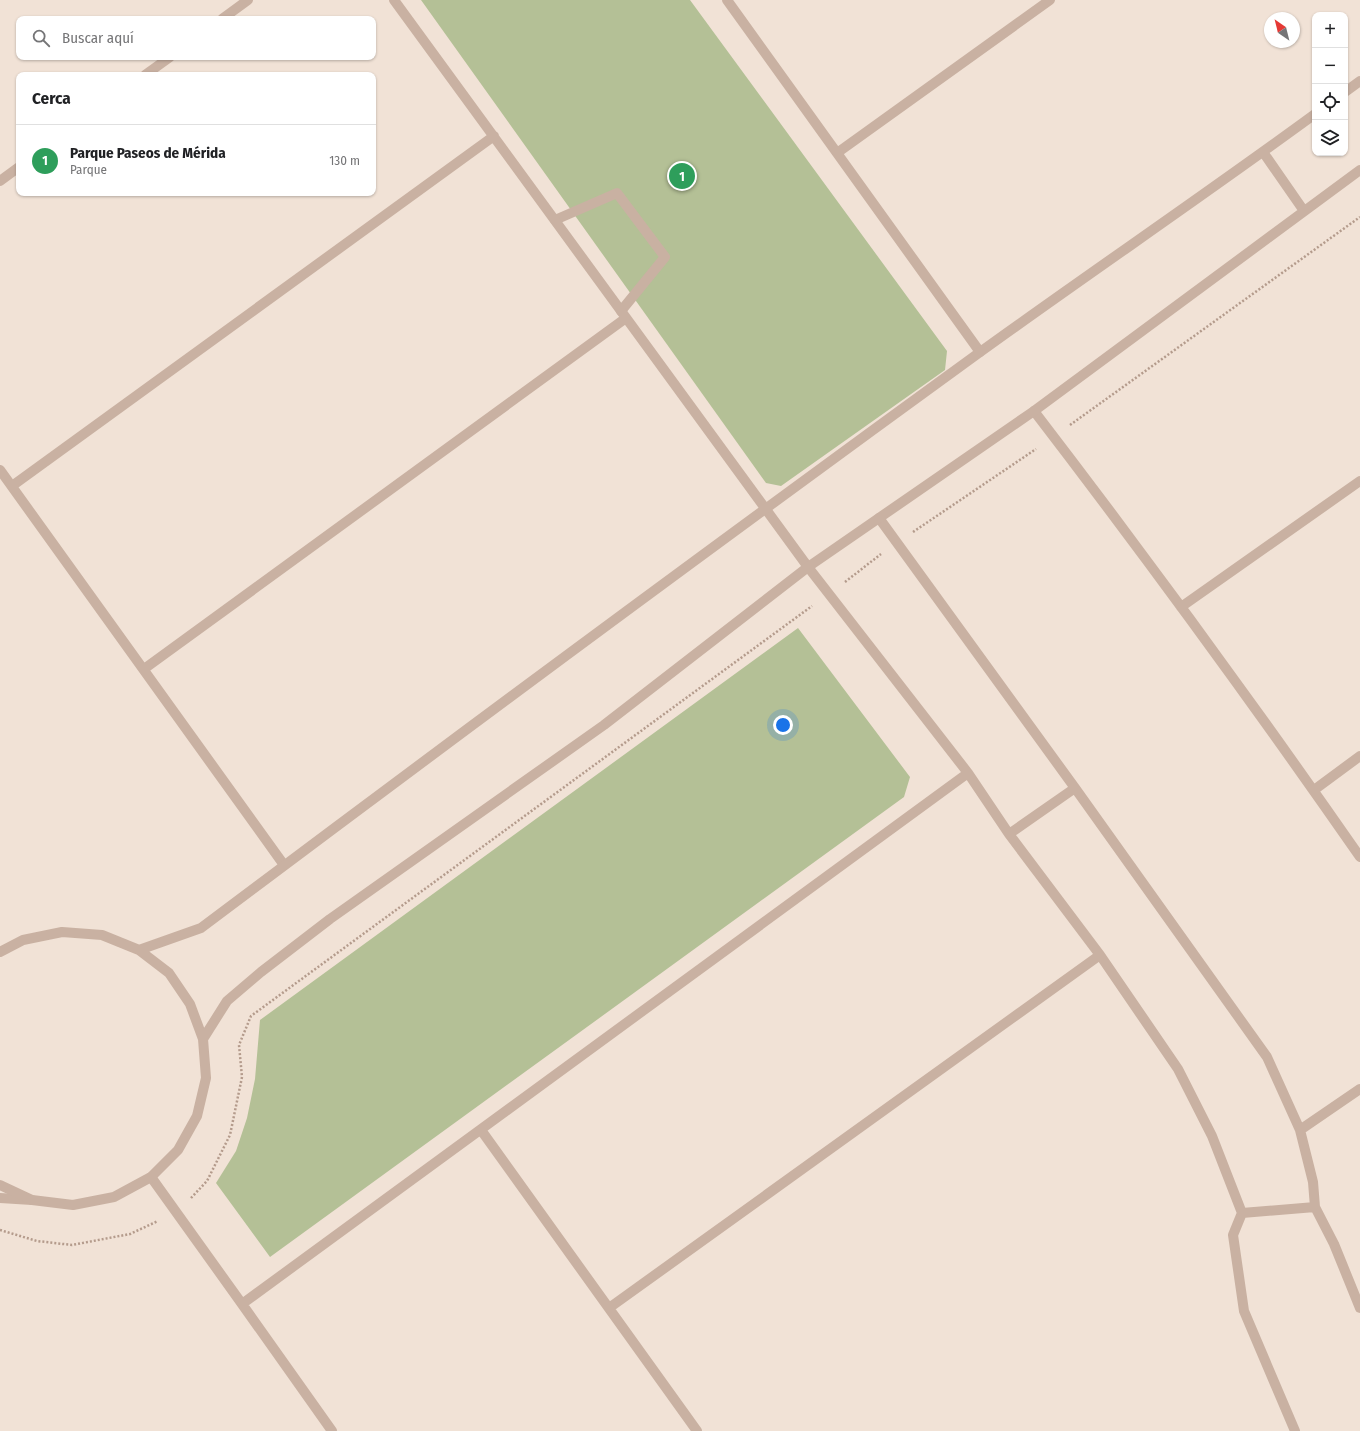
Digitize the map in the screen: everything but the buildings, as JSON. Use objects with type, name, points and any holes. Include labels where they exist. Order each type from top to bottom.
[{"type":"street","points":[[226,16],[248,0]]},
{"type":"street","points":[[394,0],[808,567],[968,773],[1009,834],[1100,955],[1178,1069],[1212,1136],[1242,1212],[1233,1235],[1244,1310],[1295,1431]]},
{"type":"street","points":[[727,0],[980,352]]},
{"type":"street","points":[[837,153],[1050,0]]},
{"type":"street","points":[[149,72],[166,60]]},
{"type":"street","points":[[1348,90],[1360,81]]},
{"type":"street","points":[[139,950],[201,928],[765,508],[980,352],[1312,116]]},
{"type":"street","points":[[12,486],[494,136]]},
{"type":"street","points":[[1263,152],[1304,211]]},
{"type":"street","points":[[0,180],[16,169]]},
{"type":"street","points":[[203,1039],[227,1001],[261,972],[337,915],[604,725],[808,567],[1034,411],[1360,170]]},
{"type":"street","points":[[144,668],[624,314],[665,258],[617,193],[555,220]]},
{"type":"street","points":[[1034,411],[1181,607],[1314,790],[1360,857]]},
{"type":"street","points":[[0,470],[144,668],[284,865]]},
{"type":"street","points":[[1181,607],[1360,481]]},
{"type":"street","points":[[878,518],[1075,788],[1266,1057],[1300,1130],[1313,1182],[1315,1208],[1334,1244],[1360,1308]]},
{"type":"street","points":[[1314,790],[1360,756]]},
{"type":"street","points":[[242,1304],[968,773]]},
{"type":"street","points":[[1009,834],[1075,788]]},
{"type":"street","points":[[0,952],[23,940],[62,932],[102,935],[139,950],[169,973],[190,1004],[203,1039],[206,1078],[197,1116],[178,1150],[151,1177],[114,1197],[73,1204],[0,1198]]},
{"type":"street","points":[[609,1308],[1100,955]]},
{"type":"street","points":[[1300,1130],[1360,1089]]},
{"type":"street","points":[[481,1130],[697,1431]]},
{"type":"street","points":[[151,1177],[332,1431]]},
{"type":"street","points":[[0,1185],[32,1200]]},
{"type":"street","points":[[1242,1212],[1315,1208]]},
{"type":"path","points":[[0,1230],[37,1241],[72,1245],[130,1234],[176,1212],[207,1181],[230,1135],[242,1077],[239,1045],[251,1016],[897,543],[1054,437],[1360,217]]},
{"type":"green space","points":[[421,0],[690,0],[947,351],[945,370],[781,486],[766,483]]},
{"type":"green space","points":[[798,628],[910,777],[904,797],[270,1257],[216,1183],[236,1151],[247,1118],[255,1079],[260,1020]]},
{"type":"place","name":"Parque Paseos de Mérida","points":[[682,176]]}]
